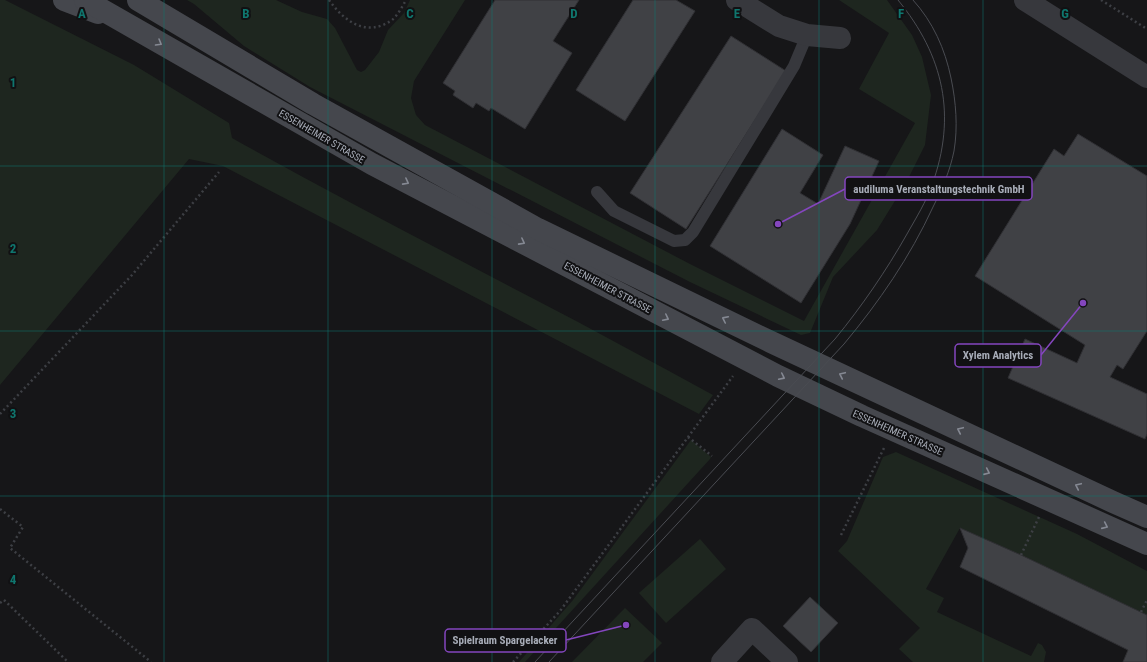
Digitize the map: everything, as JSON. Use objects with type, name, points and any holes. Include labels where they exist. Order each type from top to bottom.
[{"type":"main road","points":[[64,0],[125,24]]},
{"type":"main road","name":"ESSENHEIMER STRASSE","points":[[85,0],[372,164],[778,376],[876,422],[1147,544]]},
{"type":"main road","name":"ESSENHEIMER STRASSE","points":[[138,0],[313,104],[538,229],[771,342],[1147,517]]},
{"type":"street","points":[[737,0],[779,26],[807,35],[840,38]]},
{"type":"street","points":[[1025,0],[1147,77]]},
{"type":"street","points":[[722,662],[752,629],[787,662]]},
{"type":"lane","points":[[597,192],[614,211],[674,241],[685,240],[693,232],[794,66],[807,35]]},
{"type":"path","points":[[329,0],[346,20],[369,28],[392,20],[406,0]]},
{"type":"path","points":[[1101,0],[1147,29]]},
{"type":"path","points":[[0,414],[132,275],[219,172]]},
{"type":"path","points":[[513,662],[560,611],[737,371]]},
{"type":"path","points":[[688,437],[712,456]]},
{"type":"path","points":[[841,535],[887,442]]},
{"type":"path","points":[[0,509],[23,527],[10,548],[151,662]]},
{"type":"path","points":[[1021,555],[1038,520]]},
{"type":"path","points":[[0,603],[4,600],[68,662]]},
{"type":"path","points":[[1141,612],[1147,600]]},
{"type":"shaded area","points":[[0,0],[5,0],[134,65],[229,123],[232,138],[713,395],[699,414],[223,166],[189,159],[0,385]]},
{"type":"shaded area","points":[[187,0],[276,0],[302,12],[327,19],[335,28],[357,70],[361,72],[365,70],[379,52],[388,30],[404,13],[410,0],[465,0],[414,81],[411,98],[416,115],[425,125],[690,264],[804,321],[915,123],[859,89],[889,33],[839,0],[887,0],[912,35],[922,57],[931,95],[925,145],[906,183],[877,230],[833,277],[810,333],[801,335],[690,282],[310,87],[244,46],[194,4]]},
{"type":"shaded area","points":[[691,440],[711,457],[710,459],[525,662],[519,662],[573,600]]},
{"type":"shaded area","points":[[896,452],[1077,534],[1147,571],[1147,615],[1021,555],[960,528],[926,589],[944,598],[937,612],[1031,656],[1038,643],[1042,645],[1046,652],[1044,662],[913,662],[899,649],[920,628],[838,551],[847,541],[883,457]]},
{"type":"shaded area","points":[[700,539],[726,569],[666,623],[639,593]]},
{"type":"shaded area","points":[[625,608],[662,643],[643,662],[572,662]]},
{"type":"building","points":[[495,0],[579,0],[553,41],[572,53],[525,129],[491,108],[489,111],[476,103],[473,108],[453,95],[455,91],[443,83]]},
{"type":"building","points":[[633,0],[676,0],[695,11],[625,121],[576,90]]},
{"type":"building","points":[[731,36],[786,71],[686,229],[630,193]]},
{"type":"building","points":[[782,129],[823,155],[800,193],[818,204],[845,146],[879,161],[850,224],[801,303],[710,246]]},
{"type":"building","points":[[1078,134],[1147,176],[1147,331],[1123,369],[1117,365],[1110,377],[1147,394],[1147,434],[1145,439],[1008,378],[1025,339],[1077,363],[1085,345],[975,276],[1054,149],[1064,156]]},
{"type":"building","points":[[960,528],[1021,555],[1147,615],[1147,662],[1123,662],[1128,650],[960,567],[968,548]]},
{"type":"building","points":[[810,597],[838,623],[811,652],[783,626]]},
{"type":"tram line","points":[[535,662],[835,339],[855,314],[882,275],[921,210],[932,185],[940,160],[944,135],[942,88],[936,65],[926,43],[914,21],[898,0]]},
{"type":"tram line","points":[[549,662],[844,344],[893,278],[924,226],[943,187],[948,173],[954,151],[956,124],[953,87],[942,46],[927,17],[913,0]]},
{"type":"place","name":"audiluma Veranstaltungstechnik GmbH","points":[[778,224]]},
{"type":"place","name":"Xylem Analytics","points":[[1083,303]]},
{"type":"place","name":"Spielraum Spargelacker","points":[[626,625]]}]
